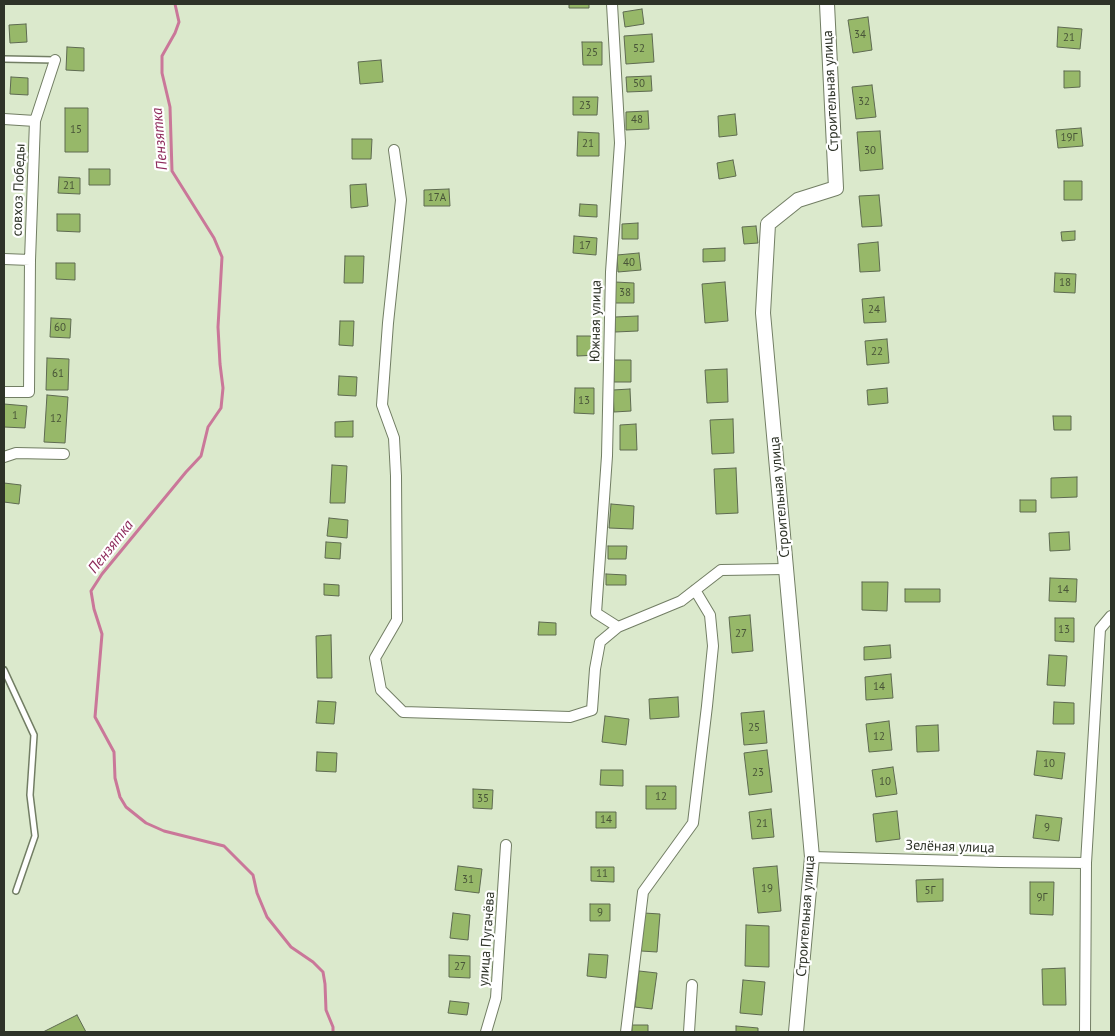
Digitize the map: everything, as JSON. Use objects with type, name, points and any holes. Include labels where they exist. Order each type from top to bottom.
[{"type":"street","name":"Южная улица","points":[[612,4],[620,143],[611,272],[607,456],[596,613],[618,627]]},
{"type":"street","name":"Строительная улица","points":[[796,1032],[812,857],[763,313],[768,224],[798,200],[836,188],[826,4]]},
{"type":"street","name":"совхоз Победы","points":[[4,392],[29,392],[30,260],[35,121],[55,60]]},
{"type":"street","points":[[4,120],[35,121]]},
{"type":"street","points":[[394,150],[400,200],[382,405],[394,438],[397,620],[375,658],[381,690],[403,712],[570,717],[592,710],[595,670],[600,642],[618,627],[681,601],[720,570],[786,569]]},
{"type":"street","points":[[4,259],[30,260]]},
{"type":"street","points":[[4,457],[16,453],[64,454]]},
{"type":"street","points":[[626,1032],[643,892],[692,823],[713,646],[710,615],[695,590]]},
{"type":"street","points":[[1085,1032],[1086,863],[1100,629],[1111,616]]},
{"type":"street","name":"улица Пугачёва","points":[[486,1032],[496,998],[506,845]]},
{"type":"street","name":"Зелёная улица","points":[[812,857],[1086,863]]},
{"type":"street","points":[[689,1032],[692,985]]},
{"type":"lane","points":[[4,59],[55,60]]},
{"type":"lane","points":[[4,670],[34,735],[30,795],[35,836],[16,891]]},
{"type":"building","points":[[569,4],[589,4],[589,8],[569,8]]},
{"type":"building","points":[[642,9],[644,24],[625,27],[623,12]]},
{"type":"building","points":[[868,17],[872,50],[853,53],[848,20]]},
{"type":"building","points":[[26,24],[27,42],[10,43],[9,25]]},
{"type":"building","points":[[1058,27],[1082,29],[1080,49],[1057,47]]},
{"type":"building","points":[[652,34],[654,62],[626,64],[624,36]]},
{"type":"building","points":[[582,42],[602,42],[602,65],[583,65]]},
{"type":"building","points":[[67,47],[84,48],[84,71],[66,70]]},
{"type":"building","points":[[381,60],[383,82],[360,84],[358,62]]},
{"type":"building","points":[[1064,71],[1080,71],[1080,87],[1064,88]]},
{"type":"building","points":[[651,76],[652,91],[627,92],[626,77]]},
{"type":"building","points":[[11,77],[28,78],[28,95],[10,94]]},
{"type":"building","points":[[872,85],[876,117],[856,119],[852,87]]},
{"type":"building","points":[[573,97],[598,97],[597,115],[573,115]]},
{"type":"building","points":[[65,108],[88,108],[88,152],[65,152]]},
{"type":"building","points":[[648,111],[649,129],[626,130],[626,112]]},
{"type":"building","points":[[735,114],[737,135],[719,137],[718,116]]},
{"type":"building","points":[[1081,128],[1083,146],[1058,148],[1056,130]]},
{"type":"building","points":[[880,131],[883,169],[860,171],[857,132]]},
{"type":"building","points":[[578,132],[599,133],[599,156],[577,156]]},
{"type":"building","points":[[352,139],[372,139],[371,159],[352,159]]},
{"type":"building","points":[[733,160],[736,176],[719,179],[717,163]]},
{"type":"building","points":[[89,169],[110,169],[110,185],[89,185]]},
{"type":"building","points":[[59,177],[80,178],[80,194],[58,193]]},
{"type":"building","points":[[1064,181],[1082,181],[1082,200],[1064,200]]},
{"type":"building","points":[[366,184],[368,206],[351,208],[350,185]]},
{"type":"building","points":[[449,189],[450,206],[424,206],[424,190]]},
{"type":"building","points":[[879,195],[882,226],[862,227],[859,196]]},
{"type":"building","points":[[580,204],[597,205],[597,217],[579,216]]},
{"type":"building","points":[[57,214],[80,214],[80,232],[57,231]]},
{"type":"building","points":[[638,223],[638,239],[622,239],[622,224]]},
{"type":"building","points":[[756,226],[758,243],[744,244],[742,227]]},
{"type":"building","points":[[1075,231],[1075,240],[1062,241],[1061,232]]},
{"type":"building","points":[[574,236],[597,238],[596,255],[573,253]]},
{"type":"building","points":[[878,242],[880,271],[860,272],[858,244]]},
{"type":"building","points":[[725,248],[725,261],[703,262],[703,249]]},
{"type":"building","points":[[639,253],[641,270],[618,272],[617,255]]},
{"type":"building","points":[[345,256],[364,256],[363,283],[344,283]]},
{"type":"building","points":[[56,263],[75,263],[75,280],[56,279]]},
{"type":"building","points":[[1055,273],[1076,274],[1075,293],[1054,292]]},
{"type":"building","points":[[615,282],[634,283],[634,303],[615,303]]},
{"type":"building","points":[[725,282],[728,321],[705,323],[702,284]]},
{"type":"building","points":[[884,297],[886,322],[864,323],[862,299]]},
{"type":"building","points":[[638,316],[638,331],[615,332],[615,317]]},
{"type":"building","points":[[51,318],[71,319],[70,338],[50,337]]},
{"type":"building","points":[[340,321],[354,321],[353,346],[339,345]]},
{"type":"building","points":[[577,336],[599,336],[599,355],[577,356]]},
{"type":"building","points":[[887,339],[889,363],[867,365],[865,341]]},
{"type":"building","points":[[47,358],[69,359],[68,390],[46,390]]},
{"type":"building","points":[[614,360],[631,360],[631,382],[614,382]]},
{"type":"building","points":[[727,369],[728,402],[707,403],[705,370]]},
{"type":"building","points":[[339,376],[357,377],[356,396],[338,395]]},
{"type":"building","points":[[575,388],[594,388],[594,414],[574,413]]},
{"type":"building","points":[[887,388],[888,403],[868,405],[867,390]]},
{"type":"building","points":[[630,389],[631,411],[614,412],[613,390]]},
{"type":"building","points":[[47,395],[68,397],[65,443],[44,442]]},
{"type":"building","points":[[4,404],[27,406],[25,428],[4,427]]},
{"type":"building","points":[[1053,416],[1071,416],[1071,430],[1054,430]]},
{"type":"building","points":[[733,419],[734,453],[712,454],[710,420]]},
{"type":"building","points":[[353,421],[353,437],[335,437],[335,422]]},
{"type":"building","points":[[636,424],[637,450],[620,450],[620,425]]},
{"type":"building","points":[[332,465],[347,466],[345,503],[330,503]]},
{"type":"building","points":[[736,468],[738,513],[716,514],[714,469]]},
{"type":"building","points":[[1077,477],[1077,497],[1051,498],[1051,478]]},
{"type":"building","points":[[4,483],[21,485],[19,504],[4,502]]},
{"type":"building","points":[[1020,500],[1036,500],[1036,512],[1020,512]]},
{"type":"building","points":[[611,504],[634,506],[633,529],[609,528]]},
{"type":"building","points":[[329,518],[348,520],[347,538],[327,536]]},
{"type":"building","points":[[1069,532],[1070,550],[1050,551],[1049,533]]},
{"type":"building","points":[[326,542],[341,543],[340,559],[325,558]]},
{"type":"building","points":[[608,546],[627,546],[626,559],[608,559]]},
{"type":"building","points":[[606,574],[626,575],[626,585],[606,585]]},
{"type":"building","points":[[1050,578],[1077,579],[1076,602],[1049,601]]},
{"type":"building","points":[[862,582],[888,582],[887,611],[862,610]]},
{"type":"building","points":[[324,584],[339,585],[339,596],[324,595]]},
{"type":"building","points":[[905,589],[940,589],[940,602],[905,602]]},
{"type":"building","points":[[750,615],[753,651],[732,653],[729,617]]},
{"type":"building","points":[[1055,618],[1074,618],[1074,642],[1055,641]]},
{"type":"building","points":[[539,622],[556,623],[556,635],[538,635]]},
{"type":"building","points":[[331,635],[332,678],[317,678],[316,636]]},
{"type":"building","points":[[890,645],[891,658],[864,660],[864,647]]},
{"type":"building","points":[[1049,655],[1067,656],[1065,686],[1047,685]]},
{"type":"building","points":[[891,674],[893,698],[866,700],[865,677]]},
{"type":"building","points":[[678,697],[679,717],[650,719],[649,699]]},
{"type":"building","points":[[318,701],[336,702],[334,724],[316,723]]},
{"type":"building","points":[[1054,702],[1074,703],[1074,724],[1053,724]]},
{"type":"building","points":[[764,711],[767,743],[744,745],[741,713]]},
{"type":"building","points":[[605,716],[629,719],[626,745],[602,742]]},
{"type":"building","points":[[889,721],[892,750],[869,752],[866,724]]},
{"type":"building","points":[[938,725],[939,751],[917,752],[916,726]]},
{"type":"building","points":[[767,750],[772,792],[749,795],[744,753]]},
{"type":"building","points":[[1037,751],[1065,753],[1062,779],[1034,775]]},
{"type":"building","points":[[317,752],[337,753],[336,772],[316,771]]},
{"type":"building","points":[[893,767],[897,794],[876,797],[872,770]]},
{"type":"building","points":[[601,770],[623,770],[623,786],[600,785]]},
{"type":"building","points":[[646,786],[676,786],[676,809],[646,809]]},
{"type":"building","points":[[473,789],[493,790],[492,809],[473,808]]},
{"type":"building","points":[[771,809],[774,837],[752,839],[749,812]]},
{"type":"building","points":[[897,811],[900,839],[876,842],[873,814]]},
{"type":"building","points":[[596,812],[616,812],[616,828],[596,828]]},
{"type":"building","points":[[1036,815],[1062,818],[1059,841],[1033,838]]},
{"type":"building","points":[[458,866],[482,869],[479,893],[455,890]]},
{"type":"building","points":[[777,866],[781,911],[758,913],[753,868]]},
{"type":"building","points":[[591,867],[614,867],[614,882],[591,881]]},
{"type":"building","points":[[943,879],[943,901],[917,902],[916,880]]},
{"type":"building","points":[[1030,882],[1054,882],[1053,915],[1030,914]]},
{"type":"building","points":[[590,904],[610,904],[610,921],[590,921]]},
{"type":"building","points":[[453,913],[470,915],[468,940],[450,938]]},
{"type":"building","points":[[644,913],[660,914],[657,952],[641,951]]},
{"type":"building","points":[[746,925],[769,926],[769,967],[745,966]]},
{"type":"building","points":[[589,954],[608,955],[606,978],[587,976]]},
{"type":"building","points":[[449,955],[470,956],[470,978],[449,977]]},
{"type":"building","points":[[1065,968],[1066,1005],[1043,1005],[1042,969]]},
{"type":"building","points":[[639,971],[657,973],[652,1009],[635,1007]]},
{"type":"building","points":[[743,980],[765,982],[762,1015],[740,1013]]},
{"type":"building","points":[[450,1001],[469,1003],[467,1015],[448,1013]]},
{"type":"building","points":[[77,1015],[86,1032],[43,1032]]},
{"type":"building","points":[[632,1025],[648,1025],[648,1032],[632,1032]]},
{"type":"building","points":[[736,1026],[758,1028],[758,1032],[736,1032]]},
{"type":"waterway","name":"Пензятка","points":[[175,4],[179,22],[162,56],[162,73],[170,107],[172,171],[214,238],[222,257],[218,327],[223,388],[221,408],[208,427],[201,456],[102,574],[91,591],[94,609],[102,634],[95,717],[114,752],[115,778],[120,797],[126,807],[146,823],[164,831],[224,846],[253,875],[257,893],[267,917],[291,947],[313,962],[323,972],[326,1010],[333,1027],[333,1032]]}]
